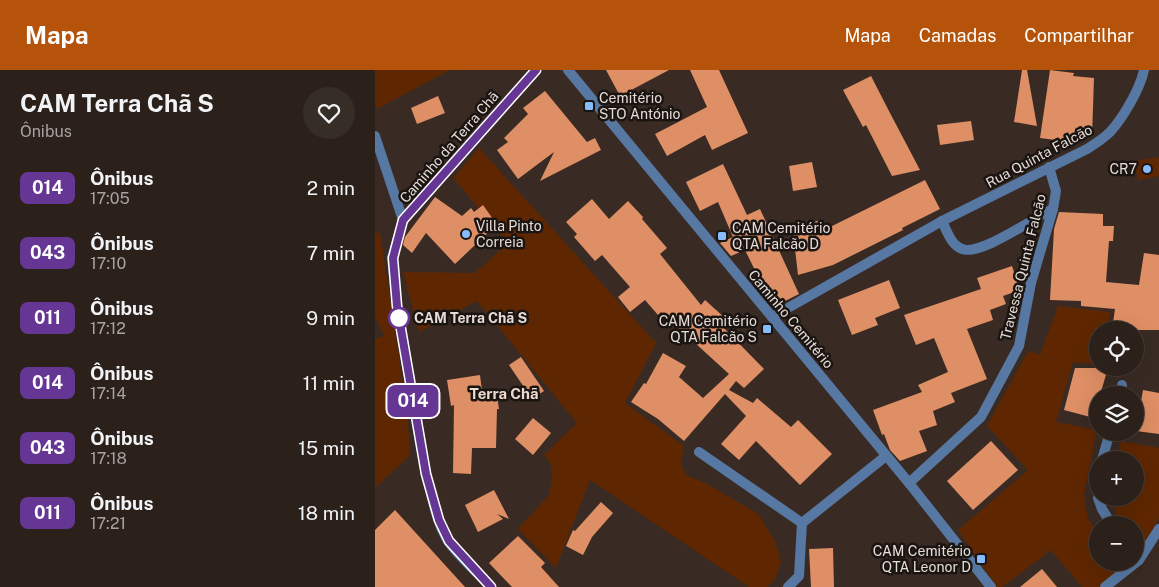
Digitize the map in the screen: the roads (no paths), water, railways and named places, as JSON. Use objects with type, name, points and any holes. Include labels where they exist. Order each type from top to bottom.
[{"type":"street","name":"Caminho da Terra Chã","points":[[403,220],[536,70]]},
{"type":"street","name":"Caminho Cemitério","points":[[569,70],[909,483],[991,587]]},
{"type":"street","name":"Rua Quinta Falcão","points":[[772,317],[942,221],[1087,149],[1110,132],[1138,90],[1144,70]]},
{"type":"street","points":[[375,136],[403,220],[393,258],[397,306],[426,474],[439,520],[449,541],[491,587]]},
{"type":"street","name":"Travessa Quinta Falcão","points":[[909,483],[981,417],[1019,346],[1031,283],[1053,209],[1056,191],[1049,167]]},
{"type":"street","points":[[942,221],[953,243],[962,249],[970,250],[996,240],[1053,209]]},
{"type":"street","points":[[699,452],[801,523]]},
{"type":"street","points":[[788,587],[799,576],[801,523],[886,456]]},
{"type":"street","points":[[1144,549],[1159,529]]},
{"type":"street","points":[[1105,587],[1123,571]]},
{"type":"place","name":"Cemitério STO António","points":[[589,106]]},
{"type":"place","name":"CR7","points":[[1147,169]]},
{"type":"place","name":"Villa Pinto Correia","points":[[466,234]]},
{"type":"place","name":"CAM Cemitério QTA Falcão D","points":[[722,236]]},
{"type":"place","name":"CAM Terra Chã S","points":[[399,318]]},
{"type":"place","name":"CAM Cemitério QTA Falcão S","points":[[767,329]]},
{"type":"place","name":"CAM Cemitério QTA Leonor D","points":[[981,559]]},
{"type":"district","name":"Terra Chã","points":[[504,393]]}]
